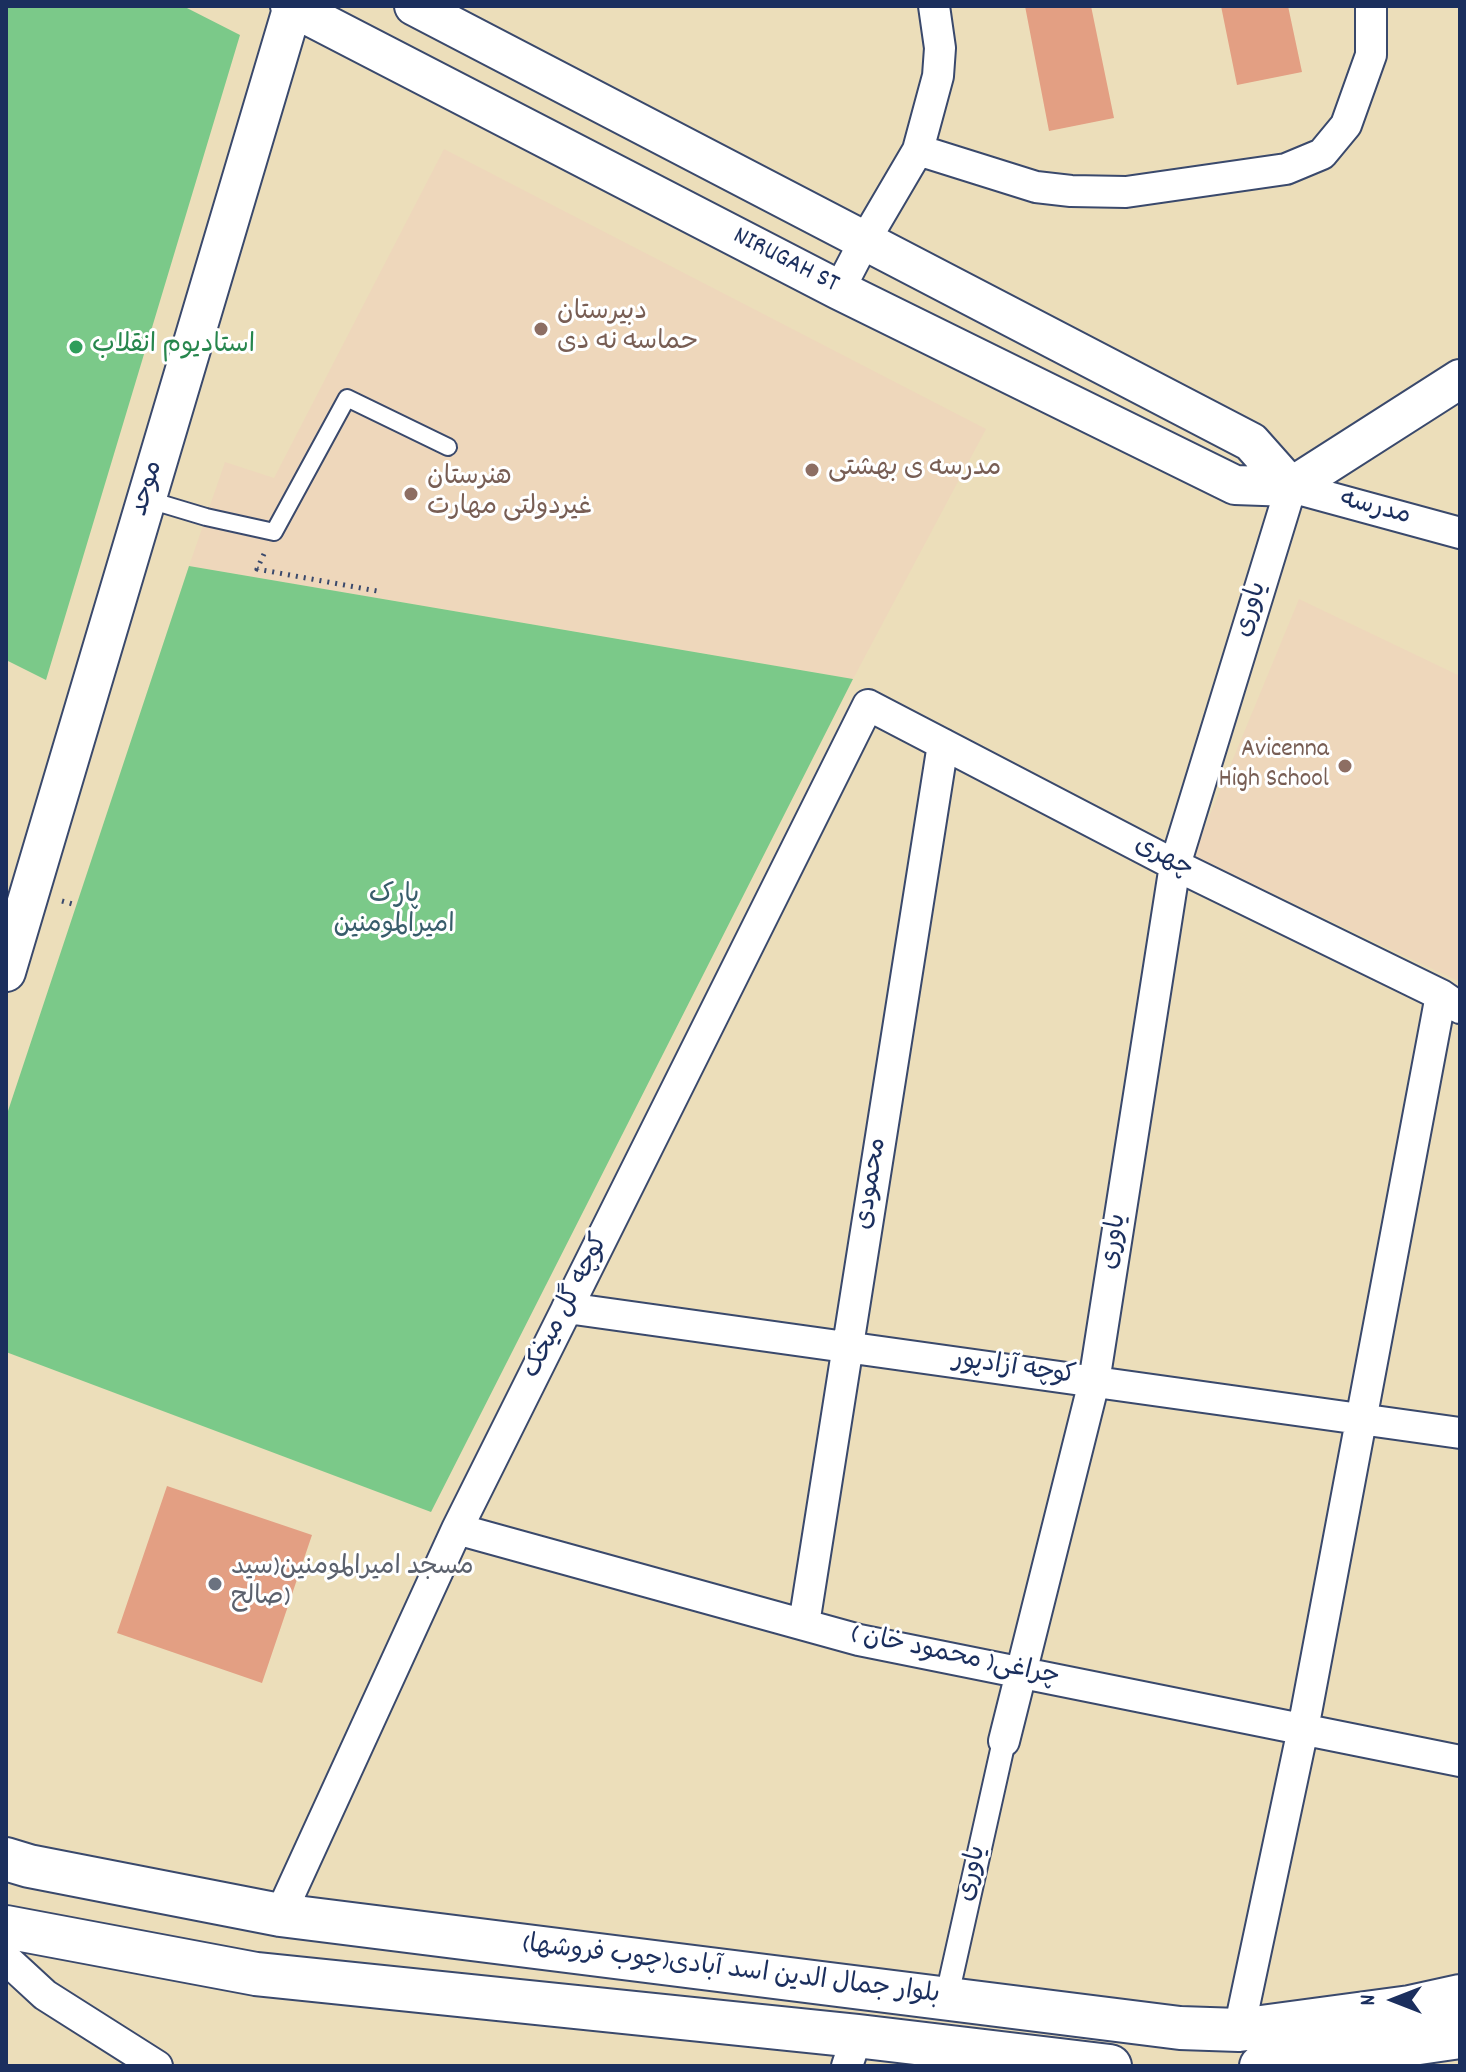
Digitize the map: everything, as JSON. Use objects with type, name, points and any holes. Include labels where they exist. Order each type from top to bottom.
[{"type":"main road","name":"بلوار جمال الدین اسد آبادی(چوب فروشها)","points":[[6,1859],[280,1915],[1180,2028],[1239,2030],[1410,2007],[1460,1996]]},
{"type":"main road","name":"بلوار جمال الدین اسد آبادی(چوب فروشها)","points":[[7,1954],[256,1974],[852,2051],[1110,2066]]},
{"type":"main road","points":[[1279,2065],[1460,2037]]},
{"type":"street","name":"NIRUGAH ST","points":[[292,6],[839,290],[1235,485],[1291,487]]},
{"type":"street","name":"موحد","points":[[6,972],[292,6]]},
{"type":"street","name":"NIRUGAH ST","points":[[414,6],[1251,442],[1291,487]]},
{"type":"street","points":[[839,290],[918,150],[938,76],[940,48],[934,6]]},
{"type":"street","points":[[918,150],[1036,187],[1071,191],[1126,192],[1286,169],[1322,154],[1346,125],[1371,55],[1371,6]]},
{"type":"street","points":[[1291,487],[1460,379]]},
{"type":"street","name":"مدرسه","points":[[1291,487],[1460,533]]},
{"type":"street","name":"یاوری","points":[[946,2000],[1004,1741],[1094,1382],[1175,865],[1291,487]]},
{"type":"street","name":"چهری","points":[[868,705],[1175,865],[1451,1002]]},
{"type":"street","name":"کوچه گل میخک","points":[[280,1915],[457,1529],[868,705]]},
{"type":"street","name":"محمودی","points":[[804,1624],[943,744]]},
{"type":"street","points":[[1239,2030],[1303,1729],[1361,1419],[1451,1002]]},
{"type":"street","name":"کوچه آزادپور","points":[[567,1308],[1460,1433]]},
{"type":"street","name":"چراغی( محمود خان )","points":[[457,1529],[859,1640],[1460,1761]]},
{"type":"street","points":[[7,1954],[45,1995],[157,2066]]},
{"type":"lane","points":[[146,499],[206,517],[274,532],[347,398],[448,447]]},
{"type":"path","points":[[274,532],[257,569],[377,591]]},
{"type":"shaded area","points":[[444,149],[986,429],[853,679],[189,566],[225,462],[274,478]]},
{"type":"shaded area","name":"Avicenna High School","points":[[1299,599],[1460,676],[1460,982],[1193,856]]},
{"type":"green space","name":"استادیوم انقلاب","points":[[6,6],[183,6],[240,35],[46,680],[6,660]]},
{"type":"green space","name":"پارک امیرالمومنین","points":[[189,566],[853,679],[431,1512],[6,1352],[6,1117]]},
{"type":"building","points":[[1025,6],[1091,6],[1114,118],[1049,131]]},
{"type":"building","points":[[1221,6],[1288,6],[1302,72],[1237,85]]},
{"type":"building","name":"مسجد امیرالمومنین(سید صالح)","points":[[167,1486],[312,1535],[262,1683],[117,1633]]},
{"type":"place","name":"دبیرستان حماسه نه دی","points":[[541,329]]},
{"type":"place","name":"استادیوم انقلاب","points":[[76,347]]},
{"type":"place","name":"مدرسه ی بهشتی","points":[[812,470]]},
{"type":"place","name":"هنرستان غیردولتی مهارت","points":[[411,494]]},
{"type":"place","name":"Avicenna High School","points":[[1345,766]]},
{"type":"place","name":"مسجد امیرالمومنین(سید صالح)","points":[[215,1584]]}]
